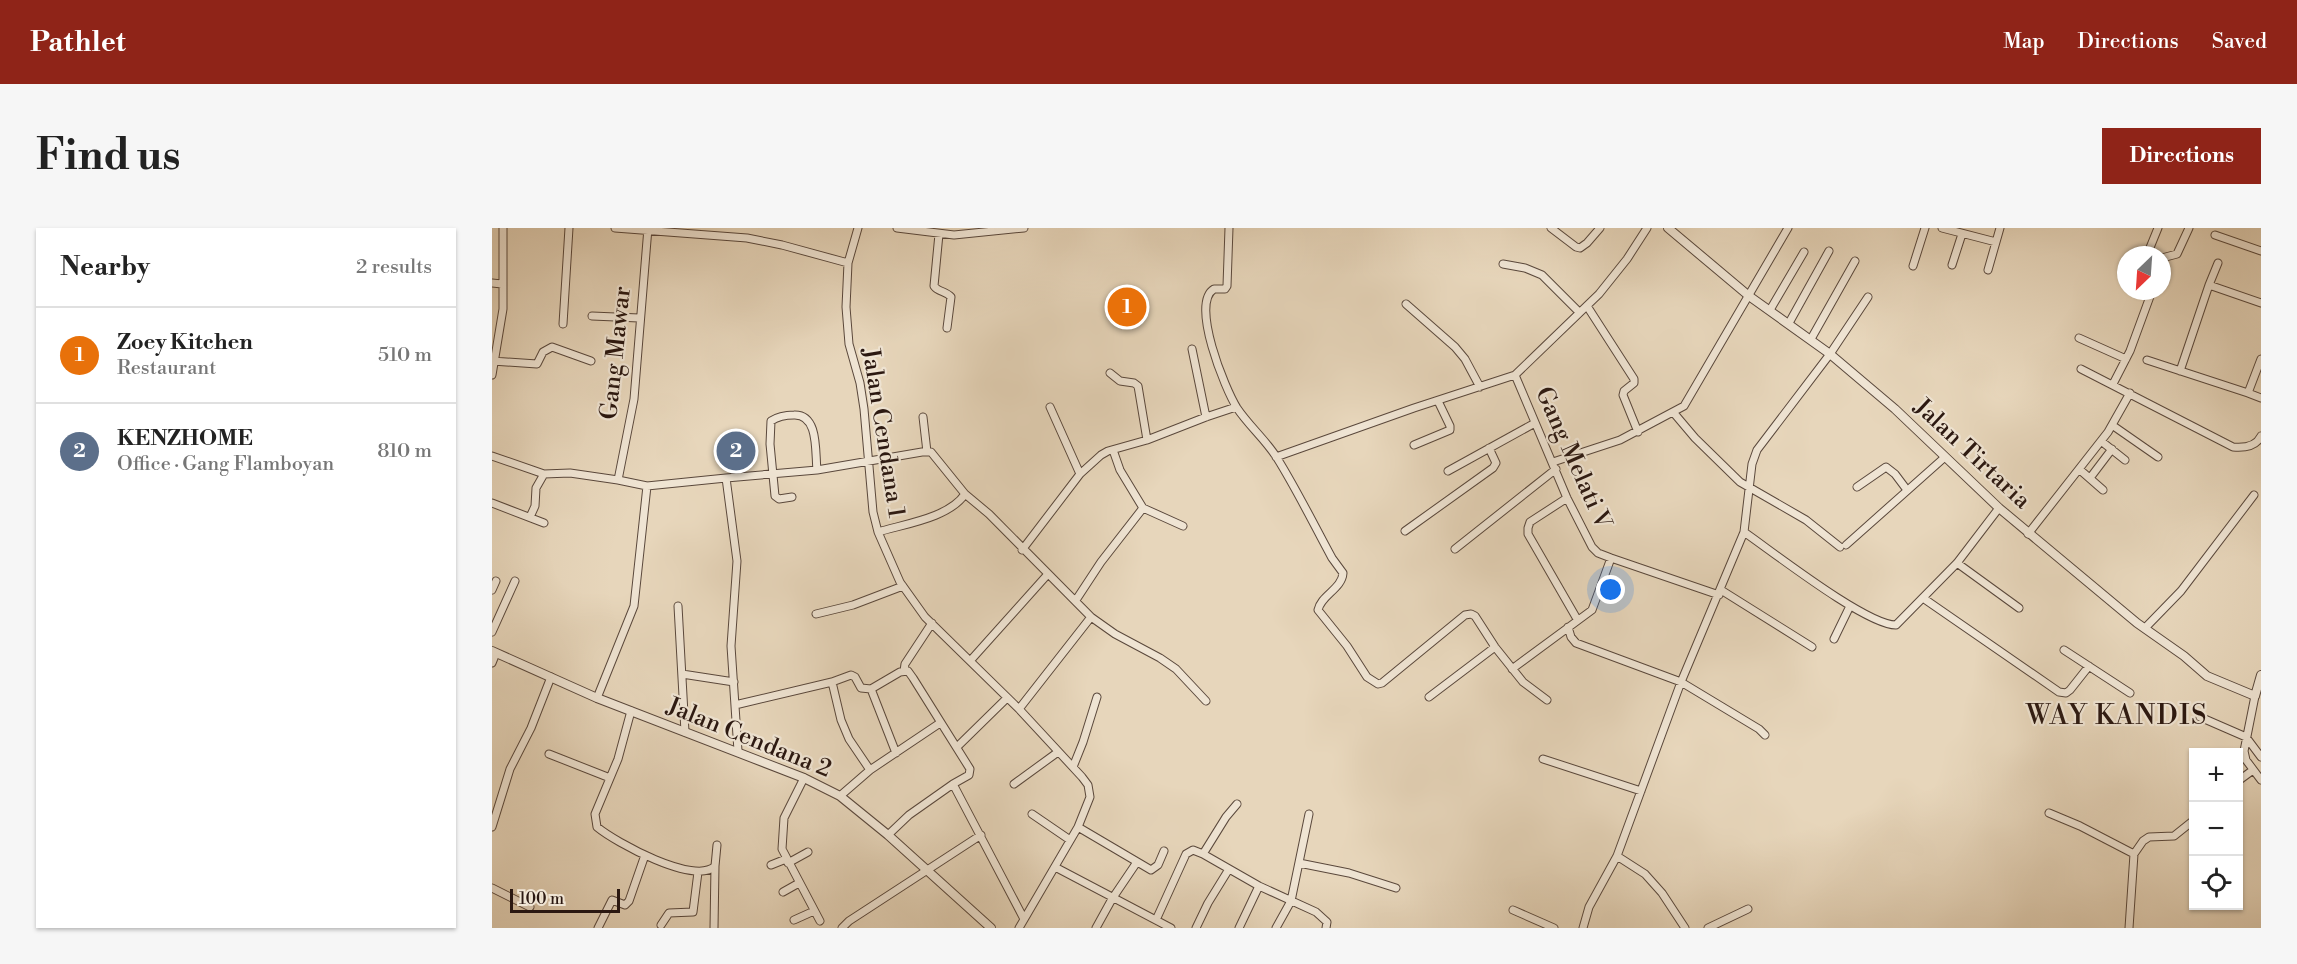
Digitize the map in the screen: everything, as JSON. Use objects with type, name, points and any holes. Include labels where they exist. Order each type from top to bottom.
[{"type":"street","points":[[492,375],[503,309],[503,228]]},
{"type":"street","points":[[563,324],[569,228]]},
{"type":"street","points":[[617,228],[747,238],[848,263]]},
{"type":"street","name":"Jalan Cendana 1","points":[[858,228],[848,263],[846,307],[849,344],[860,383],[873,512],[878,532],[903,586],[932,623],[1019,709],[1073,767],[1088,785],[1090,792],[1078,826],[1019,928]]},
{"type":"street","points":[[897,228],[939,234],[1024,228]]},
{"type":"street","points":[[1229,228],[1227,286],[1224,289],[1211,291],[1205,310],[1207,329],[1223,378],[1236,407],[1276,456],[1332,558],[1343,573],[1342,581],[1322,601],[1318,610],[1347,646],[1367,677],[1378,684],[1467,614],[1474,616],[1523,682],[1547,700]]},
{"type":"street","points":[[1551,228],[1580,248],[1600,228]]},
{"type":"street","name":"Gang Melati V","points":[[1647,228],[1626,259],[1587,306],[1515,375],[1567,498],[1592,547],[1598,553],[1720,593],[1812,647]]},
{"type":"street","name":"Jalan Tirtaria","points":[[1668,228],[1749,296],[1830,354],[1895,409],[2028,534],[2145,628],[2207,676],[2255,696]]},
{"type":"street","points":[[1455,549],[1554,466],[1638,432],[1684,406],[1788,228]]},
{"type":"street","points":[[1913,266],[1925,228]]},
{"type":"street","points":[[1942,228],[1996,242]]},
{"type":"street","points":[[1988,270],[2000,228]]},
{"type":"street","points":[[2150,246],[2158,228]]},
{"type":"street","points":[[2171,256],[2177,254],[2189,228]]},
{"type":"street","name":"Gang Mawar","points":[[618,480],[634,399],[648,229]]},
{"type":"street","points":[[939,234],[934,286],[936,290],[948,293],[951,297],[947,328]]},
{"type":"street","points":[[1952,265],[1962,234]]},
{"type":"street","points":[[2215,235],[2261,251]]},
{"type":"street","points":[[1789,323],[1829,251]]},
{"type":"street","points":[[1770,310],[1804,252]]},
{"type":"street","points":[[1811,339],[1855,261]]},
{"type":"street","points":[[2180,372],[2218,263]]},
{"type":"street","points":[[1503,264],[1525,268],[1542,275],[1579,312]]},
{"type":"street","points":[[492,283],[502,284]]},
{"type":"street","points":[[2209,285],[2261,303]]},
{"type":"street","points":[[1583,928],[1589,908],[1617,856],[1682,682],[1744,532],[1752,464],[1763,440],[1830,354],[1868,297]]},
{"type":"street","points":[[2113,384],[2126,359],[2149,300]]},
{"type":"street","points":[[1406,304],[1455,347],[1465,359],[1480,387]]},
{"type":"street","points":[[1587,306],[1634,379],[1634,383],[1624,391],[1623,395],[1638,432]]},
{"type":"street","points":[[592,316],[639,318]]},
{"type":"street","points":[[2079,338],[2126,359]]},
{"type":"street","points":[[494,361],[537,364],[543,352],[552,347],[591,361]]},
{"type":"street","points":[[1192,349],[1206,417]]},
{"type":"street","points":[[2248,393],[2261,359]]},
{"type":"street","points":[[2147,360],[2261,398]]},
{"type":"street","points":[[2081,369],[2233,447],[2245,448],[2255,444],[2261,436]]},
{"type":"street","points":[[1110,373],[1120,381],[1134,383],[1138,386],[1147,440]]},
{"type":"street","points":[[1276,456],[1515,375]]},
{"type":"street","points":[[2028,534],[2112,426],[2130,393]]},
{"type":"street","points":[[1414,445],[1449,430],[1450,426],[1438,401]]},
{"type":"street","points":[[1050,407],[1080,474]]},
{"type":"street","points":[[1022,550],[1080,474],[1101,455],[1236,407]]},
{"type":"street","points":[[1673,412],[1719,463],[1740,482],[1806,520],[1843,546],[1945,457]]},
{"type":"street","points":[[792,497],[777,498],[772,473],[771,421],[788,415],[807,417],[811,424],[817,470]]},
{"type":"street","points":[[923,417],[927,452]]},
{"type":"street","points":[[1448,471],[1535,423]]},
{"type":"street","points":[[2112,426],[2158,457]]},
{"type":"street","points":[[2101,441],[2125,460]]},
{"type":"street","points":[[1405,531],[1493,468],[1496,463],[1489,448]]},
{"type":"street","points":[[2090,478],[2112,449]]},
{"type":"street","points":[[1113,450],[1120,470],[1143,508],[1183,526]]},
{"type":"street","points":[[492,456],[544,474],[570,473],[647,486],[817,470],[927,452],[935,456],[965,494],[989,514],[1022,550],[1091,617],[1115,634],[1176,669],[1206,701]]},
{"type":"street","points":[[1857,487],[1886,467],[1895,474],[1907,490]]},
{"type":"street","points":[[2079,469],[2103,490]]},
{"type":"street","points":[[530,517],[536,488],[544,474]]},
{"type":"street","points":[[726,478],[737,561],[731,636],[738,752]]},
{"type":"street","points":[[597,698],[634,606],[647,486]]},
{"type":"street","points":[[878,532],[945,511],[960,501],[965,494]]},
{"type":"street","points":[[2145,628],[2181,591],[2254,495]]},
{"type":"street","points":[[1567,498],[1530,522],[1528,534],[1577,620]]},
{"type":"street","points":[[492,503],[544,523]]},
{"type":"street","points":[[1076,600],[1101,562],[1143,508]]},
{"type":"street","points":[[1744,532],[1850,606],[1889,625],[1896,625],[1957,563],[1999,508]]},
{"type":"street","points":[[1512,669],[1592,610],[1611,558]]},
{"type":"street","points":[[1957,563],[2019,608]]},
{"type":"street","points":[[970,661],[1048,574]]},
{"type":"street","points":[[492,590],[496,581]]},
{"type":"street","points":[[492,632],[515,581]]},
{"type":"street","points":[[816,614],[853,605],[903,586]]},
{"type":"street","points":[[1923,598],[2059,692],[2066,693],[2070,690],[2089,666]]},
{"type":"street","points":[[678,606],[685,732]]},
{"type":"street","points":[[1834,639],[1850,606]]},
{"type":"street","points":[[1019,709],[1091,617]]},
{"type":"street","points":[[904,671],[905,664],[932,623]]},
{"type":"street","points":[[1568,627],[1576,643],[1682,682],[1759,729],[1765,735]]},
{"type":"street","points":[[1429,697],[1495,646]]},
{"type":"street","points":[[2064,650],[2130,693]]},
{"type":"street","points":[[492,663],[494,652]]},
{"type":"street","name":"Jalan Cendana 2","points":[[494,652],[597,698],[804,778],[840,796],[888,835],[992,928]]},
{"type":"street","points":[[735,705],[832,682],[851,675],[855,677],[861,688],[871,689],[908,671],[971,772],[909,815],[888,835]]},
{"type":"street","points":[[681,674],[734,682]]},
{"type":"street","points":[[2261,675],[2244,751],[2246,760],[2261,780]]},
{"type":"street","points":[[492,827],[510,769],[531,728],[551,677]]},
{"type":"street","points":[[832,682],[841,720],[849,739],[870,770]]},
{"type":"street","points":[[871,689],[896,753]]},
{"type":"street","points":[[1073,767],[1097,697]]},
{"type":"street","points":[[957,747],[1007,698]]},
{"type":"street","points":[[631,711],[618,759],[595,814],[597,827],[645,855],[670,866],[698,872],[709,871],[715,866]]},
{"type":"street","points":[[2200,717],[2246,738],[2261,757]]},
{"type":"street","points":[[840,796],[870,770],[940,723]]},
{"type":"street","points":[[1014,784],[1058,752]]},
{"type":"street","points":[[549,754],[610,778]]},
{"type":"street","points":[[1543,759],[1641,791]]},
{"type":"street","points":[[2243,777],[2253,770]]},
{"type":"street","points":[[804,778],[784,818],[782,849],[820,921]]},
{"type":"street","points":[[953,784],[1024,919]]},
{"type":"street","points":[[1203,854],[1226,817],[1238,804]]},
{"type":"street","points":[[2049,813],[2134,854]]},
{"type":"street","points":[[1032,814],[1070,840]]},
{"type":"street","points":[[1276,928],[1291,901],[1310,814]]},
{"type":"street","points":[[2129,928],[2134,854],[2149,837],[2174,836],[2189,823]]},
{"type":"street","points":[[1078,826],[1151,870],[1155,869],[1164,851]]},
{"type":"street","points":[[842,928],[849,921],[981,835]]},
{"type":"street","points":[[714,928],[717,845]]},
{"type":"street","points":[[1156,920],[1186,854],[1193,850],[1259,886],[1322,916],[1327,922],[1326,928]]},
{"type":"street","points":[[771,865],[808,852]]},
{"type":"street","points":[[598,928],[612,900],[625,905],[629,902],[645,855]]},
{"type":"street","points":[[1617,856],[1645,874],[1662,893],[1685,928]]},
{"type":"street","points":[[1096,928],[1137,862]]},
{"type":"street","points":[[1299,863],[1349,873],[1396,888]]},
{"type":"street","points":[[1055,867],[1171,928]]},
{"type":"street","points":[[1196,928],[1229,869]]},
{"type":"street","points":[[661,925],[669,913],[690,913],[695,909],[698,872]]},
{"type":"street","points":[[783,892],[799,883]]},
{"type":"street","points":[[1239,928],[1259,886]]},
{"type":"street","points":[[492,888],[530,908]]},
{"type":"street","points":[[1708,928],[1748,909]]},
{"type":"street","points":[[794,920],[814,910]]},
{"type":"street","points":[[1513,910],[1554,928]]},
{"type":"place","name":"Zoey Kitchen","points":[[1127,307]]},
{"type":"place","name":"KENZHOME","points":[[736,451]]},
{"type":"district","name":"WAY KANDIS","points":[[2117,716]]}]
